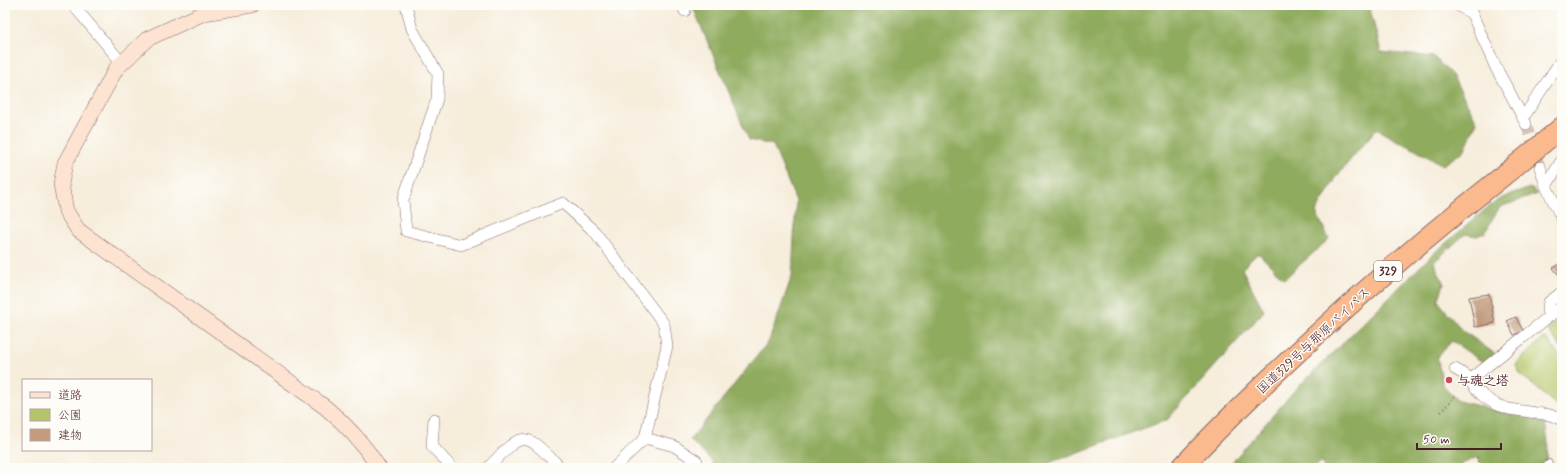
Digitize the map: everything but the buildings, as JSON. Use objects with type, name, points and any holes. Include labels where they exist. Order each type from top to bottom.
[{"type":"highway","name":"国道329号与那原バイパス","points":[[1181,468],[1269,380],[1321,331],[1411,252],[1562,127]]},
{"type":"street","points":[[73,5],[122,63]]},
{"type":"street","points":[[252,5],[204,13],[147,39],[116,69],[64,163],[62,184],[66,211],[78,230],[325,407],[361,441],[379,468]]},
{"type":"street","points":[[406,5],[412,29],[438,74],[437,98],[403,200],[406,231],[461,245],[563,203],[595,232],[664,324],[667,346],[645,438],[614,468]]},
{"type":"street","points":[[1458,5],[1472,14],[1496,68],[1524,121],[1562,59]]},
{"type":"street","points":[[1546,186],[1562,160]]},
{"type":"street","points":[[1540,167],[1546,186],[1562,219]]},
{"type":"street","points":[[1550,316],[1547,311],[1549,302],[1562,292]]},
{"type":"street","points":[[1470,380],[1562,306]]},
{"type":"street","points":[[1455,369],[1467,376],[1475,388],[1483,396],[1503,407],[1550,416],[1562,420]]},
{"type":"street","points":[[434,419],[432,446],[452,468]]},
{"type":"street","points":[[645,438],[674,446],[697,461],[698,468]]},
{"type":"street","points":[[488,468],[510,445],[518,440],[526,439],[534,442],[561,468]]},
{"type":"lane","points":[[1544,468],[1549,463]]},
{"type":"path","points":[[1441,412],[1455,396]]},
{"type":"path","points":[[1477,457],[1479,468]]},
{"type":"green space","points":[[692,5],[1369,5],[1381,52],[1434,57],[1452,75],[1477,122],[1464,151],[1443,165],[1376,129],[1337,176],[1316,212],[1329,239],[1284,279],[1258,253],[1242,269],[1264,311],[1167,420],[1035,468],[712,468],[713,462],[690,440],[769,341],[792,276],[796,201],[773,145],[749,140]]},
{"type":"green space","points":[[1530,188],[1538,194],[1500,207],[1486,232],[1477,236],[1465,234],[1434,262],[1444,284],[1438,301],[1462,330],[1495,354],[1484,363],[1452,341],[1437,357],[1443,385],[1458,401],[1530,417],[1545,422],[1548,442],[1547,460],[1537,468],[1485,468],[1477,457],[1454,468],[1324,468],[1322,461],[1314,468],[1277,468],[1275,464],[1274,468],[1227,468],[1294,391],[1433,254],[1487,208],[1502,198]]},
{"type":"green space","points":[[1562,315],[1562,349],[1548,330]]},
{"type":"green space","points":[[1546,338],[1562,359],[1562,410],[1520,374],[1516,366],[1518,362],[1542,339]]},
{"type":"tunnel","points":[[1526,124],[1540,167]]},
{"type":"place","name":"与魂之塔","points":[[1449,380]]}]
